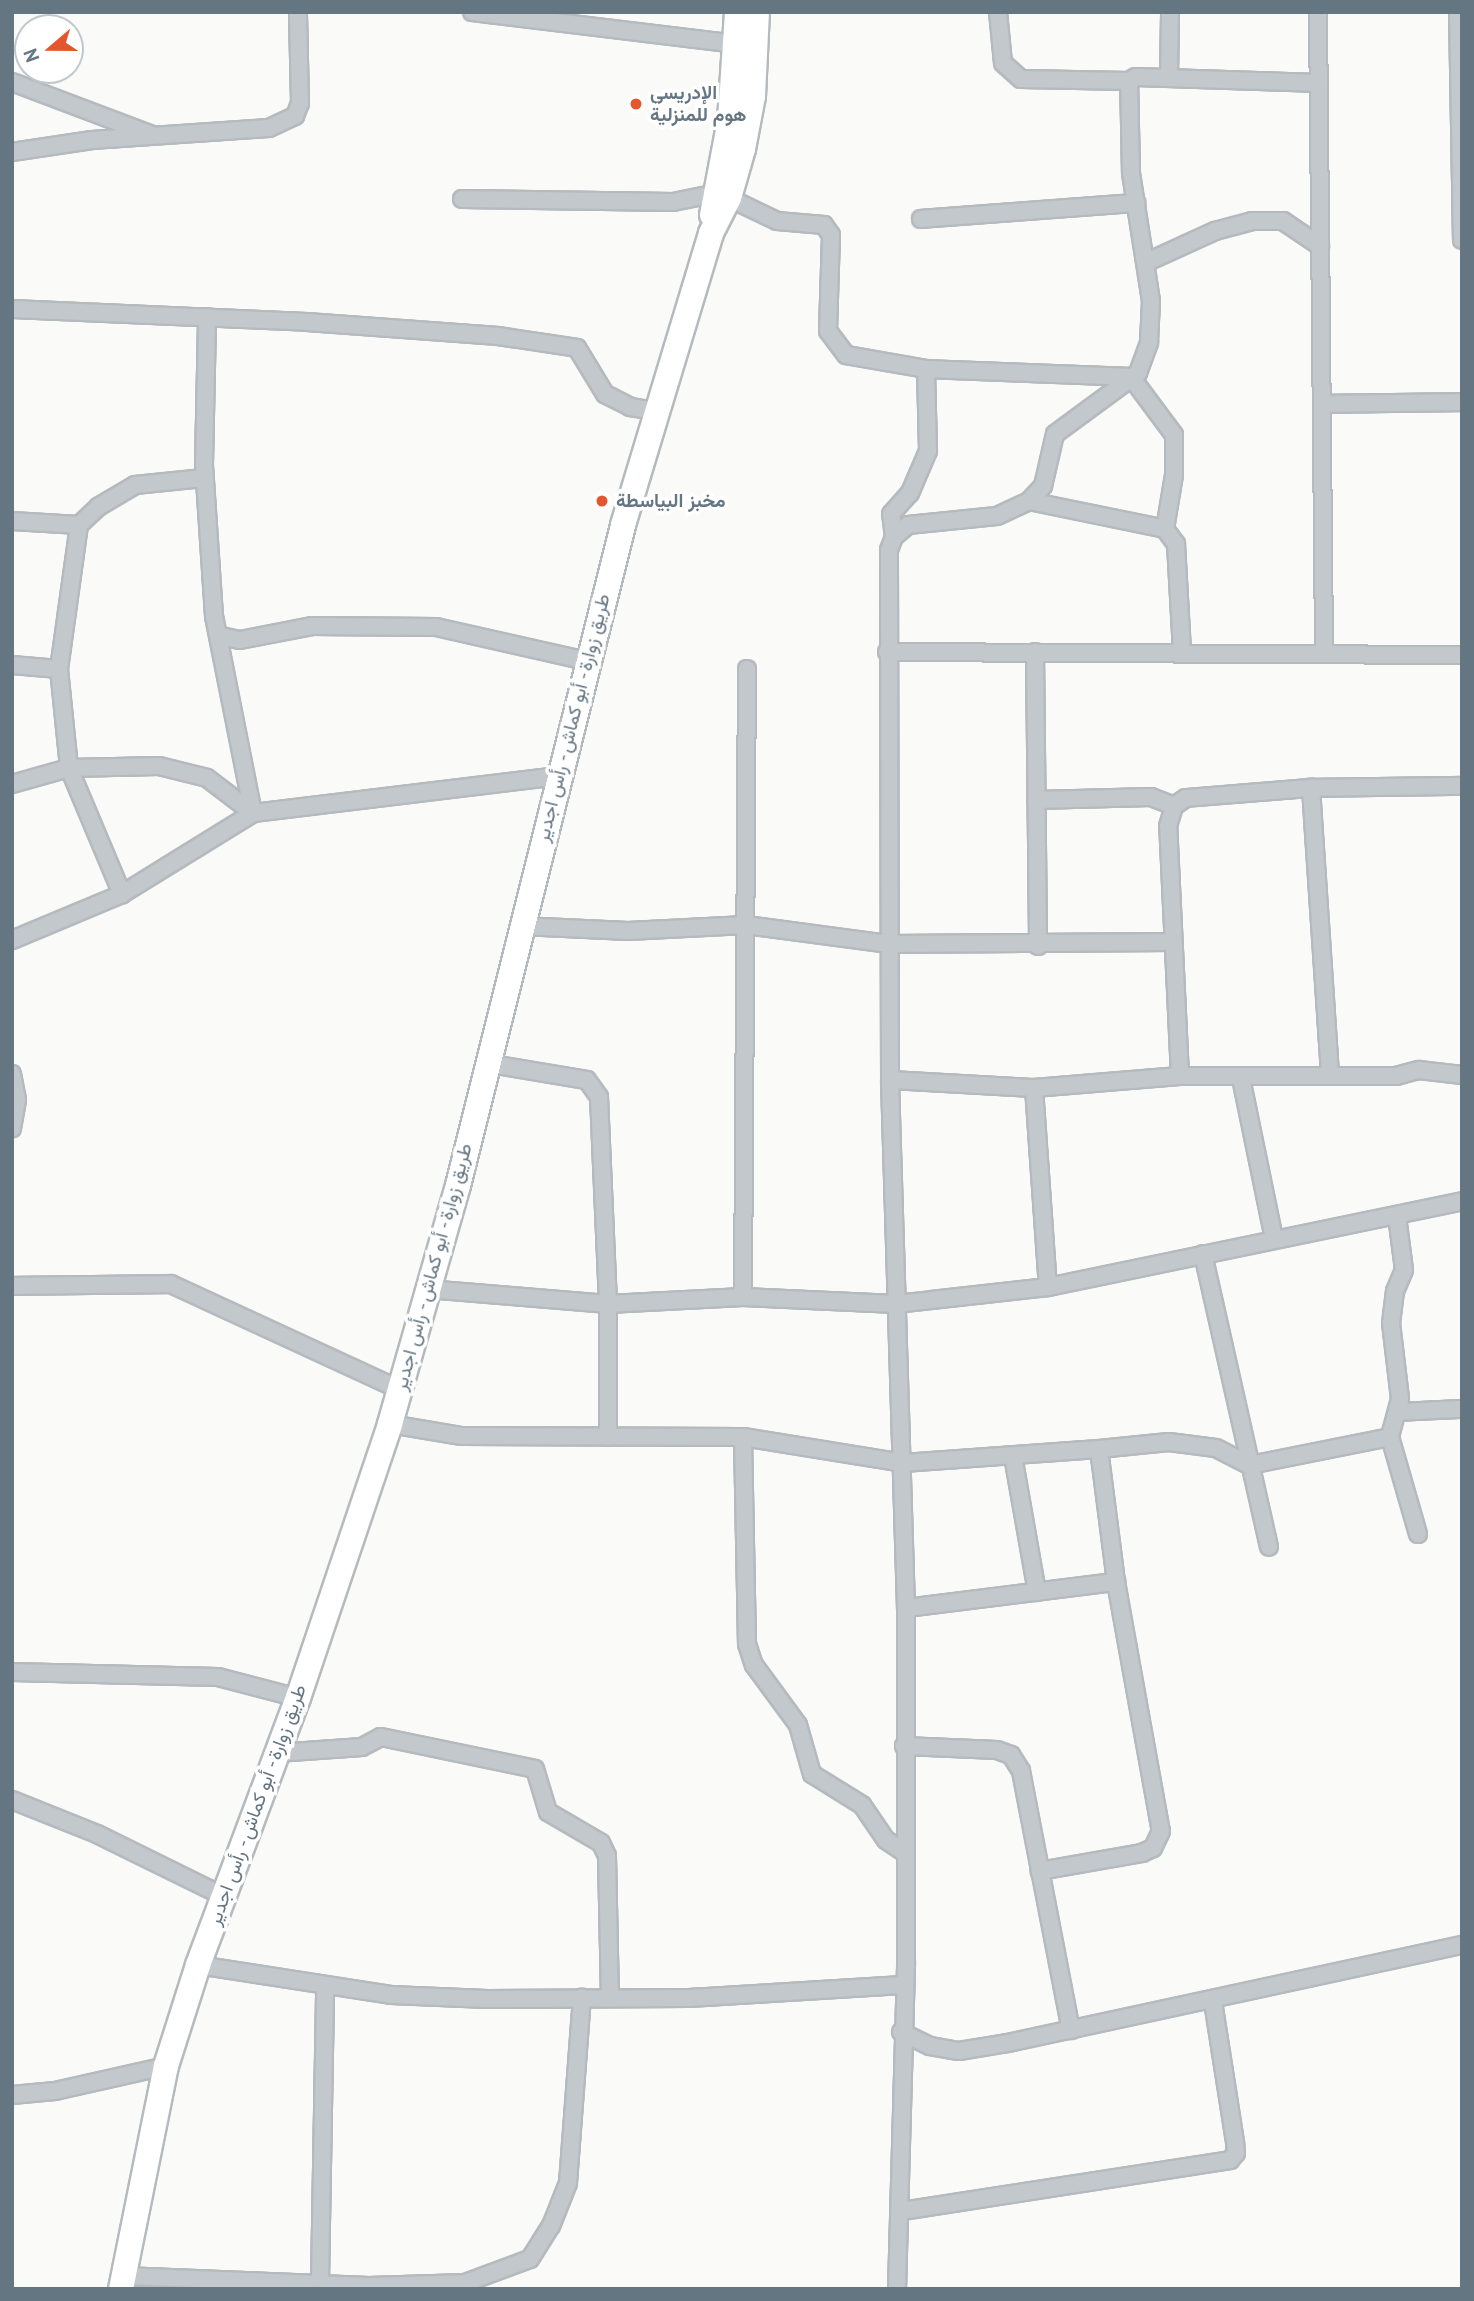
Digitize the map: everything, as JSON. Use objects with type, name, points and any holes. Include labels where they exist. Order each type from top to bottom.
[{"type":"main road","points":[[737,12],[740,122]]},
{"type":"main road","points":[[740,122],[757,12]]},
{"type":"main road","name":"طريق زوارة - أبو كماش - رأس اجدير","points":[[122,2282],[166,2066],[198,1965],[298,1698],[400,1390],[426,1289],[458,1186],[485,1063],[587,662],[655,411],[711,233],[740,122]]},
{"type":"street","points":[[12,152],[269,128],[295,116],[300,103],[298,12]]},
{"type":"street","points":[[472,12],[737,44]]},
{"type":"street","points":[[998,12],[1003,64],[1021,79],[1169,78],[1318,83]]},
{"type":"street","points":[[1169,78],[1170,12]]},
{"type":"street","points":[[1318,12],[1324,653]]},
{"type":"street","points":[[1458,12],[1462,240]]},
{"type":"street","points":[[894,537],[908,525],[997,516],[1029,502],[1043,486],[1055,435],[1138,373],[1149,342],[1151,301],[1136,203],[1125,89],[1129,80]]},
{"type":"street","points":[[12,82],[157,137]]},
{"type":"street","points":[[462,199],[673,202],[721,196],[778,221],[824,225],[831,235],[828,331],[846,355],[926,369],[1131,377]]},
{"type":"street","points":[[921,219],[1136,203]]},
{"type":"street","points":[[1147,262],[1215,231],[1252,221],[1283,221],[1320,246]]},
{"type":"street","points":[[12,309],[207,317],[498,336],[577,348],[605,394],[630,407],[655,411]]},
{"type":"street","points":[[207,317],[204,478],[214,616],[221,636],[253,813]]},
{"type":"street","points":[[897,2289],[902,2211],[901,2032],[906,1608],[890,1080],[887,652],[890,550],[894,537],[891,514],[910,493],[928,451],[926,369]]},
{"type":"street","points":[[1131,377],[1174,435],[1174,475],[1165,529]]},
{"type":"street","points":[[1322,404],[1462,402]]},
{"type":"street","points":[[122,894],[69,768],[59,668],[79,525],[98,507],[135,485],[204,478]]},
{"type":"street","points":[[1029,502],[1165,529],[1176,544],[1182,653]]},
{"type":"street","points":[[12,521],[79,525]]},
{"type":"street","points":[[221,636],[240,640],[312,626],[436,627],[587,662]]},
{"type":"street","points":[[887,652],[1462,655]]},
{"type":"street","points":[[1035,652],[1038,946]]},
{"type":"street","points":[[12,665],[59,668]]},
{"type":"street","points":[[743,1297],[747,669]]},
{"type":"street","points":[[12,784],[69,768],[159,766],[207,778],[253,813]]},
{"type":"street","points":[[12,940],[122,894],[253,813],[557,776]]},
{"type":"street","points":[[1180,1076],[1168,826],[1174,806],[1186,798],[1311,788],[1462,786]]},
{"type":"street","points":[[1311,788],[1330,1074]]},
{"type":"street","points":[[1036,800],[1151,797],[1174,806]]},
{"type":"street","points":[[521,926],[628,930],[746,925],[888,944],[1038,946],[1173,942]]},
{"type":"street","points":[[485,1063],[561,1072],[593,1085],[598,1097],[608,1304],[608,1437]]},
{"type":"street","points":[[890,1080],[1034,1088],[1180,1076],[1241,1079],[1330,1074],[1396,1076],[1419,1070],[1462,1075]]},
{"type":"street","points":[[12,1074],[17,1100],[12,1129]]},
{"type":"street","points":[[1241,1079],[1274,1240]]},
{"type":"street","points":[[1034,1088],[1048,1287]]},
{"type":"street","points":[[426,1289],[608,1304],[743,1297],[897,1304],[1048,1287],[1397,1216],[1462,1200]]},
{"type":"street","points":[[1397,1216],[1404,1270],[1391,1310],[1401,1386],[1398,1412],[1390,1437],[1418,1534]]},
{"type":"street","points":[[1203,1254],[1269,1547]]},
{"type":"street","points":[[12,1286],[171,1284],[400,1390]]},
{"type":"street","points":[[1398,1412],[1462,1409]]},
{"type":"street","points":[[390,1424],[462,1436],[743,1437],[903,1463],[1169,1443],[1216,1448],[1250,1465],[1390,1437]]},
{"type":"street","points":[[743,1437],[747,1644],[754,1665],[798,1725],[812,1774],[862,1805],[886,1840],[905,1853]]},
{"type":"street","points":[[1040,1871],[1142,1853],[1153,1848],[1161,1831],[1116,1582],[1099,1448]]},
{"type":"street","points":[[1013,1456],[1037,1592]]},
{"type":"street","points":[[906,1608],[1116,1582]]},
{"type":"street","points":[[12,1672],[218,1677],[298,1698]]},
{"type":"street","points":[[277,1753],[362,1747],[382,1737],[535,1769],[548,1812],[601,1843],[607,1856],[610,1998]]},
{"type":"street","points":[[904,1746],[997,1750],[1011,1755],[1021,1771],[1071,2030]]},
{"type":"street","points":[[12,1800],[97,1834],[225,1897]]},
{"type":"street","points":[[901,2032],[930,2046],[959,2051],[1213,2001],[1462,1945]]},
{"type":"street","points":[[198,1965],[325,1987],[487,1999],[689,1998],[903,1985]]},
{"type":"street","points":[[320,2283],[325,1987]]},
{"type":"street","points":[[122,2282],[465,2283],[530,2259],[551,2225],[568,2183],[582,1998]]},
{"type":"street","points":[[902,2211],[1230,2160],[1237,2154],[1213,2001]]},
{"type":"street","points":[[12,2095],[55,2091],[166,2066]]},
{"type":"place","name":"الإدريسي هوم للمنزلية","points":[[636,104]]},
{"type":"place","name":"مخبز البياسطة","points":[[602,501]]}]
